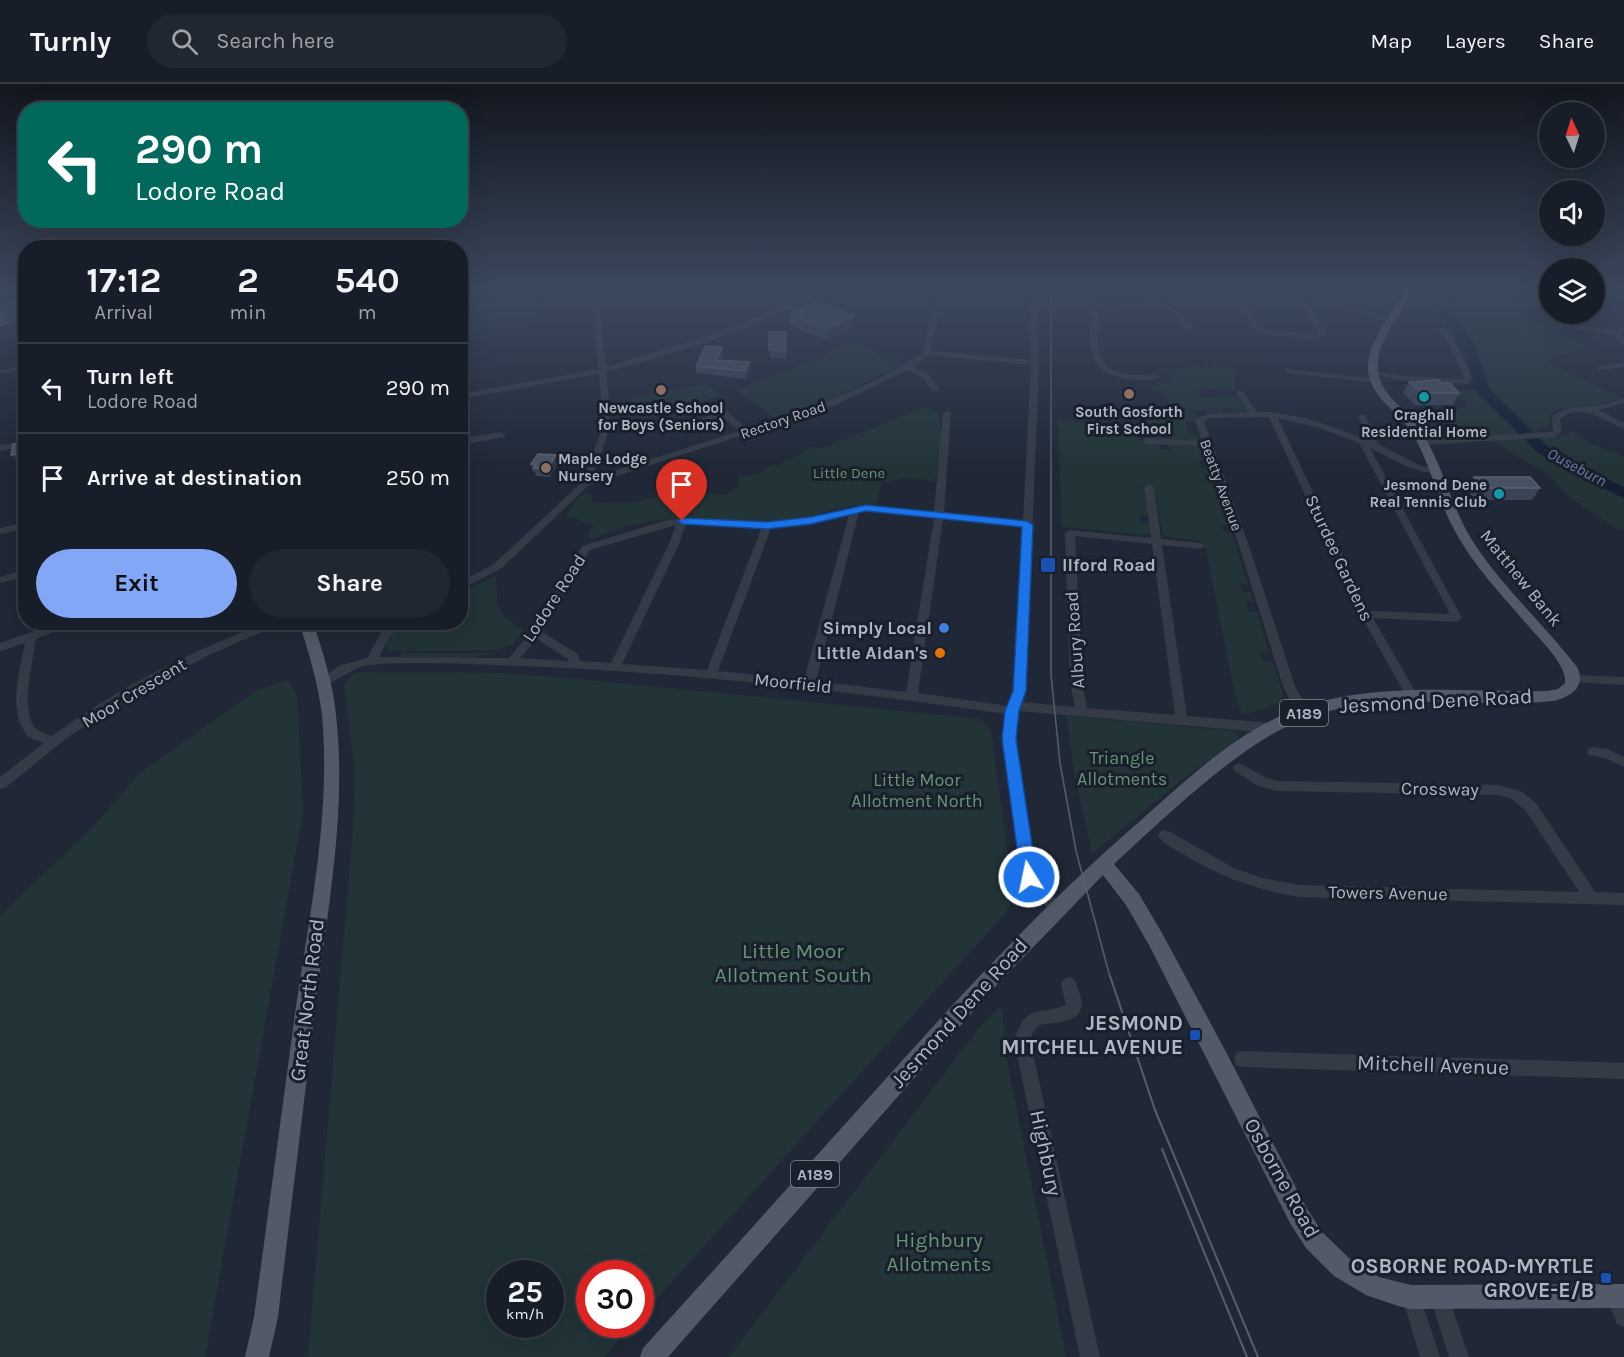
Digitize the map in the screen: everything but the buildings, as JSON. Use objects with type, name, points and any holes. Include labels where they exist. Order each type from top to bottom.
[{"type":"main road","points":[[1375,377],[1374,356],[1378,349]]},
{"type":"main road","name":"Matthew Bank","points":[[1375,377],[1381,391],[1414,427],[1423,442],[1469,544],[1510,598],[1569,666],[1574,679]]},
{"type":"main road","name":"Great North Road","points":[[256,1357],[266,1317],[326,854],[332,766],[331,735],[325,682],[319,655],[309,630]]},
{"type":"main road","name":"Jesmond Dene Road","points":[[652,1357],[977,992],[1063,902],[1180,796],[1271,728],[1307,711],[1356,702],[1413,698],[1554,696],[1568,690],[1574,679]]},
{"type":"main road","name":"Osborne Road","points":[[1098,868],[1129,893],[1204,1028],[1287,1195],[1311,1235],[1333,1260],[1362,1281],[1395,1294],[1439,1297],[1619,1296]]},
{"type":"main road","name":"Great North Road","points":[[266,1317],[268,1357]]},
{"type":"street","points":[[468,583],[498,566],[586,483],[603,437],[606,409],[601,349]]},
{"type":"street","points":[[468,396],[604,370],[673,349]]},
{"type":"street","points":[[928,349],[927,353],[1035,363]]},
{"type":"street","points":[[1035,349],[1020,691],[1009,728],[1011,766],[1027,870],[1035,888],[1063,902]]},
{"type":"street","points":[[1094,349],[1098,362],[1107,370],[1126,376],[1157,376]]},
{"type":"street","points":[[1289,371],[1465,382],[1468,378],[1459,363],[1457,349]]},
{"type":"street","name":"Rectory Road","points":[[586,483],[833,403],[907,367],[927,353]]},
{"type":"street","points":[[1600,368],[1624,365]]},
{"type":"street","points":[[907,367],[925,375],[935,389]]},
{"type":"street","points":[[0,372],[18,369]]},
{"type":"street","points":[[1240,393],[1254,414]]},
{"type":"street","points":[[1423,442],[1549,434],[1557,431],[1556,418],[1559,414],[1604,408],[1624,400]]},
{"type":"street","points":[[1589,409],[1624,426]]},
{"type":"street","points":[[697,422],[722,411],[746,433]]},
{"type":"street","points":[[911,698],[940,516],[945,474],[947,413]]},
{"type":"street","name":"Beatty Avenue","points":[[1307,711],[1291,692],[1244,546],[1198,423],[1203,417],[1272,414],[1323,426],[1374,446],[1419,468],[1434,470]]},
{"type":"street","name":"Sturdee Gardens","points":[[1272,414],[1365,614],[1413,698]]},
{"type":"street","points":[[1362,416],[1374,446]]},
{"type":"street","points":[[468,441],[501,435]]},
{"type":"street","points":[[1146,441],[1207,444]]},
{"type":"street","points":[[1363,442],[1457,618],[1365,614]]},
{"type":"street","points":[[0,448],[18,444]]},
{"type":"street","points":[[1149,487],[1181,719]]},
{"type":"street","name":"Lodore Road","points":[[513,661],[536,633],[586,548],[667,523],[682,521],[767,526],[811,520],[866,508],[1027,525]]},
{"type":"street","points":[[809,684],[855,510]]},
{"type":"street","points":[[615,666],[674,544],[682,521]]},
{"type":"street","points":[[711,674],[767,526]]},
{"type":"street","points":[[0,531],[18,527]]},
{"type":"street","name":"Albury Road","points":[[1076,710],[1070,533],[1157,541]]},
{"type":"street","points":[[1157,541],[1201,546]]},
{"type":"street","points":[[0,580],[18,574]]},
{"type":"street","points":[[0,647],[51,630]]},
{"type":"street","name":"Moor Crescent","points":[[0,784],[96,713],[200,654],[260,630]]},
{"type":"street","points":[[371,661],[390,630]]},
{"type":"street","points":[[536,633],[573,657],[574,665]]},
{"type":"street","points":[[31,637],[23,687],[22,716],[32,733],[54,742]]},
{"type":"street","name":"Moorfield","points":[[325,682],[350,665],[371,661],[513,661],[711,674],[1013,709],[1029,706],[1271,728]]},
{"type":"street","points":[[1574,679],[1624,681]]},
{"type":"street","points":[[1593,752],[1607,754],[1624,762]]},
{"type":"street","name":"Crossway","points":[[1239,768],[1263,782],[1277,786],[1498,790],[1510,793],[1531,807],[1591,898]]},
{"type":"street","name":"Towers Avenue","points":[[1166,836],[1217,868],[1259,884],[1281,889],[1624,899]]},
{"type":"street","name":"Highbury","points":[[1070,984],[1075,1008],[1066,1013],[1035,1018],[1029,1022],[1022,1040],[1090,1357]]},
{"type":"street","name":"Mitchell Avenue","points":[[1242,1059],[1624,1071]]},
{"type":"street","points":[[1411,1296],[1430,1357]]},
{"type":"street","points":[[1619,1296],[1624,1317]]},
{"type":"street","points":[[1439,1297],[1460,1357]]},
{"type":"green space","points":[[835,349],[868,349],[902,364],[838,396],[777,420],[736,390]]},
{"type":"green space","points":[[1464,349],[1577,349],[1551,358],[1550,362],[1619,398],[1551,413],[1548,426],[1535,433],[1467,436],[1452,426],[1451,418],[1457,410],[1468,405],[1453,392],[1476,390]]},
{"type":"green space","points":[[1220,364],[1235,370],[1235,391],[1219,388],[1197,391],[1202,398],[1234,397],[1249,411],[1235,412],[1232,408],[1222,409],[1224,413],[1208,413],[1205,412],[1207,409],[1191,412],[1197,415],[1192,422],[1185,422],[1190,433],[1196,434],[1199,442],[1152,439],[1152,436],[1147,435],[1144,430],[1147,420],[1154,420],[1170,401],[1160,391],[1153,391],[1151,387],[1175,379],[1164,370]]},
{"type":"green space","points":[[707,384],[720,395],[703,401],[635,413],[630,398]]},
{"type":"green space","name":"Little Dene","points":[[925,407],[937,413],[940,420],[942,437],[935,481],[907,478],[881,482],[877,505],[855,505],[791,520],[666,520],[618,529],[592,540],[586,536],[594,526],[566,515],[578,498],[585,493],[592,495],[593,503],[638,502],[678,488],[686,488],[699,493],[725,495],[739,486],[738,478],[759,473],[768,466],[782,464],[811,447],[823,448]]},
{"type":"green space","points":[[1058,420],[1144,430],[1137,439],[1147,444],[1159,444],[1161,450],[1169,450],[1171,455],[1169,445],[1201,445],[1206,460],[1199,461],[1201,467],[1209,467],[1211,474],[1204,473],[1206,480],[1213,481],[1229,525],[1222,525],[1224,532],[1232,533],[1248,584],[1240,584],[1243,592],[1251,593],[1254,602],[1246,602],[1248,611],[1257,612],[1269,652],[1260,651],[1263,661],[1273,662],[1283,695],[1279,703],[1259,711],[1242,714],[1236,699],[1205,544],[1201,541],[1168,537],[1163,534],[1154,486],[1145,484],[1142,487],[1148,514],[1140,515],[1141,522],[1150,524],[1151,532],[1148,535],[1062,527]]},
{"type":"green space","points":[[1572,431],[1588,442],[1624,457],[1624,529],[1618,529],[1570,498],[1549,475],[1492,441],[1563,436]]},
{"type":"green space","points":[[496,576],[497,603],[505,617],[524,632],[511,645],[496,650],[389,651],[385,647],[396,630],[468,630],[468,589]]},
{"type":"green space","points":[[402,653],[492,654],[470,657],[400,658]]},
{"type":"green space","points":[[362,672],[500,673],[981,719],[991,730],[1013,894],[1007,911],[654,1302],[654,1260],[576,1260],[576,1338],[621,1338],[604,1357],[308,1357],[353,830],[355,773],[344,685],[353,674]]},
{"type":"green space","points":[[288,680],[297,696],[303,812],[205,1357],[0,1357],[0,916],[96,824],[140,773],[257,690]]},
{"type":"green space","name":"Triangle Allotments","points":[[1066,716],[1235,731],[1238,739],[1189,774],[1092,854],[1075,776]]},
{"type":"green space","name":"Highbury Allotments","points":[[999,1007],[1002,1010],[1007,1062],[1066,1357],[729,1357],[979,1028]]},
{"type":"waterway","name":"Ouseburn","points":[[1470,349],[1482,389],[1542,449],[1578,471],[1624,493]]},
{"type":"waterway","points":[[1391,384],[1411,383]]},
{"type":"waterway","points":[[1451,387],[1482,389]]},
{"type":"tram line","points":[[1051,349],[1051,675],[1060,763],[1076,851],[1110,977]]},
{"type":"tram line","points":[[1110,976],[1155,1110],[1258,1357]]},
{"type":"tram line","points":[[1162,1149],[1247,1357]]},
{"type":"place","name":"Newcastle School for Boys (Seniors)","points":[[661,390]]},
{"type":"place","name":"South Gosforth First School","points":[[1129,394]]},
{"type":"place","name":"Craghall Residential Home","points":[[1424,397]]},
{"type":"place","name":"Maple Lodge Nursery","points":[[546,468]]},
{"type":"place","name":"Jesmond Dene Real Tennis Club","points":[[1499,494]]},
{"type":"place","name":"Ilford Road","points":[[1048,565]]},
{"type":"place","name":"Simply Local","points":[[944,628]]},
{"type":"place","name":"Little Aidan's","points":[[940,653]]},
{"type":"place","name":"JESMOND MITCHELL AVENUE","points":[[1195,1035]]},
{"type":"place","name":"OSBORNE ROAD-MYRTLE GROVE-E/B","points":[[1606,1278]]},
{"type":"route","points":[[682,521],[767,526],[811,520],[866,508],[1027,525],[1020,691],[1012,711],[1009,739],[1011,766],[1029,877]]},
{"type":"park label","name":"Little Moor Allotment North","points":[[917,790]]},
{"type":"park label","name":"Little Moor Allotment South","points":[[793,963]]}]
